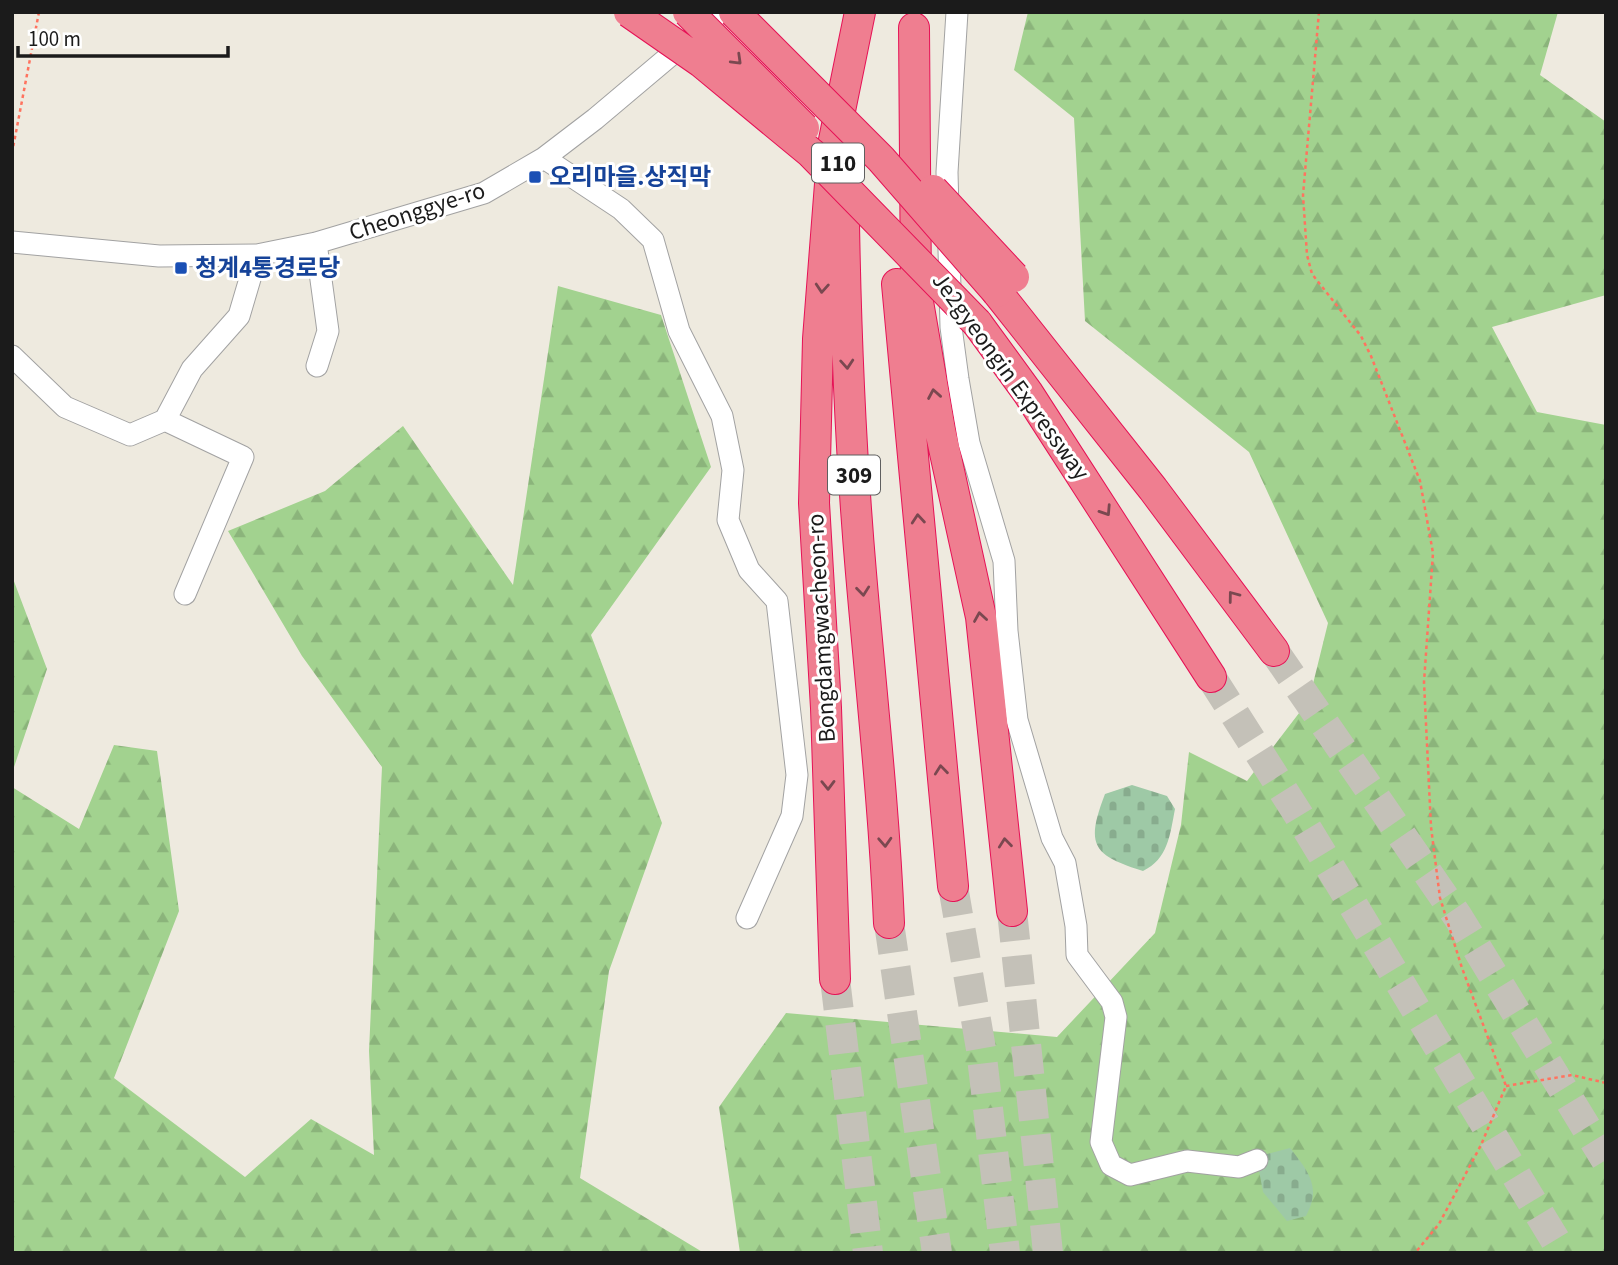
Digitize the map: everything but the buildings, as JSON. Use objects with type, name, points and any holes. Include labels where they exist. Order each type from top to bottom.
[{"type":"highway","points":[[629,12],[701,62],[811,153],[977,323]]},
{"type":"highway","name":"Je2gyeongin Expressway","points":[[688,12],[776,97],[933,267],[1028,393],[1211,677]]},
{"type":"highway","name":"Je2gyeongin Expressway","points":[[734,12],[1006,285],[1274,651]]},
{"type":"highway","points":[[761,12],[1006,285]]},
{"type":"highway","name":"Bongdamgwacheon-ro","points":[[859,20],[844,201],[846,352],[861,572],[885,834],[889,923]]},
{"type":"highway","name":"Bongdamgwacheon-ro","points":[[835,979],[826,708],[814,503],[818,339],[833,145],[859,20]]},
{"type":"highway","points":[[916,20],[916,290],[940,430],[981,617],[1012,911]]},
{"type":"highway","name":"309","points":[[916,20],[899,96],[896,262],[953,886]]},
{"type":"street","name":"Cheonggye-ro","points":[[12,242],[159,256],[257,255],[316,243],[484,192],[544,158],[722,12]]},
{"type":"street","points":[[957,12],[947,159],[951,327],[969,443],[1004,561],[1007,631],[1017,720],[1052,838],[1065,863],[1076,926],[1077,955],[1112,1002],[1116,1017],[1101,1142],[1111,1165],[1130,1175],[1187,1161],[1238,1167],[1257,1160]]},
{"type":"street","points":[[544,158],[621,209],[653,240],[679,331],[722,416],[733,470],[728,520],[749,570],[776,601],[797,775],[792,816],[747,918]]},
{"type":"street","points":[[316,243],[328,331],[317,366]]},
{"type":"street","points":[[12,356],[65,407],[130,435],[165,420],[192,369],[239,316],[257,255]]},
{"type":"street","points":[[165,420],[243,457],[184,594]]},
{"type":"path","points":[[12,153],[39,12]]},
{"type":"path","points":[[1319,12],[1303,195],[1307,254],[1312,274],[1361,336],[1371,356],[1420,481],[1433,553],[1424,682],[1431,827],[1440,898],[1462,968],[1506,1086],[1481,1145],[1439,1224],[1415,1253]]},
{"type":"path","points":[[1506,1086],[1572,1075],[1606,1083]]},
{"type":"green space","points":[[1028,12],[1558,12],[1540,75],[1606,122],[1606,295],[1492,327],[1537,412],[1606,425],[1606,1253],[740,1253],[719,1107],[786,1013],[1057,1037],[1155,933],[1181,825],[1189,752],[1247,781],[1309,700],[1328,623],[1249,452],[1085,321],[1074,118],[1014,70]]},
{"type":"green space","points":[[558,286],[661,315],[711,467],[591,635],[662,823],[609,971],[580,1178],[704,1253],[12,1253],[12,787],[79,829],[114,745],[157,751],[179,911],[114,1078],[245,1177],[311,1119],[374,1155],[369,1051],[382,767],[302,656],[228,531],[325,491],[403,426],[513,585]]},
{"type":"green space","points":[[12,576],[47,669],[12,773]]},
{"type":"green space","points":[[1132,785],[1167,796],[1175,809],[1163,853],[1143,871],[1113,860],[1098,846],[1095,837],[1095,826],[1105,794]]},
{"type":"green space","points":[[1290,1148],[1311,1180],[1313,1196],[1306,1216],[1287,1221],[1263,1192],[1258,1165],[1267,1154]]},
{"type":"tunnel","points":[[1274,651],[1458,917],[1606,1160]]},
{"type":"tunnel","points":[[1211,677],[1298,814],[1563,1253]]},
{"type":"tunnel","points":[[953,886],[981,1049],[1005,1253]]},
{"type":"tunnel","points":[[1012,911],[1048,1253]]},
{"type":"tunnel","points":[[889,923],[937,1253]]},
{"type":"tunnel","points":[[835,979],[868,1253]]},
{"type":"place","name":"오리마을.상직막","points":[[535,177]]},
{"type":"place","name":"청계4통경로당","points":[[181,268]]}]
